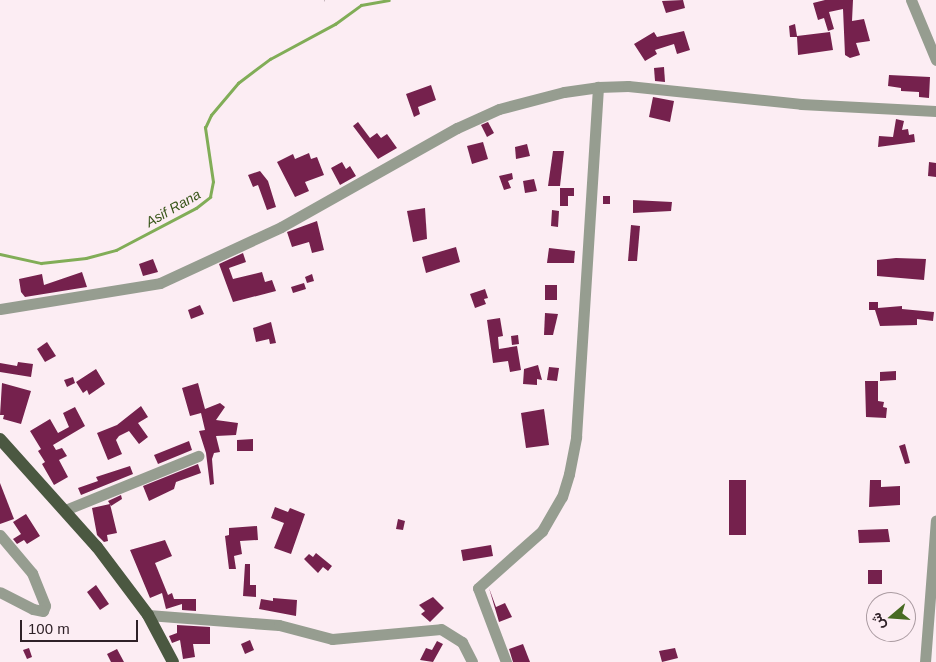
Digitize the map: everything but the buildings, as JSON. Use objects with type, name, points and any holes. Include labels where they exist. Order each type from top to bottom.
[{"type":"main road","points":[[0,439],[65,510],[148,615],[173,662]]},
{"type":"street","points":[[911,0],[936,60]]},
{"type":"street","points":[[0,309],[160,283],[281,227],[450,132],[499,109],[598,86],[801,104],[936,111]]},
{"type":"street","points":[[506,662],[478,588],[542,531],[562,497],[569,474],[576,437],[598,86]]},
{"type":"street","points":[[65,510],[198,456]]},
{"type":"street","points":[[925,662],[936,520]]},
{"type":"street","points":[[0,535],[32,573],[45,606],[43,611],[33,609],[0,592]]},
{"type":"street","points":[[148,615],[279,625],[332,639],[441,629],[462,642],[472,662]]},
{"type":"waterway","name":"Asif Rana","points":[[0,254],[41,263],[86,258],[116,250],[196,208],[210,197],[213,182],[205,128],[211,115],[238,83],[270,59],[335,24],[361,5],[389,0]]}]
